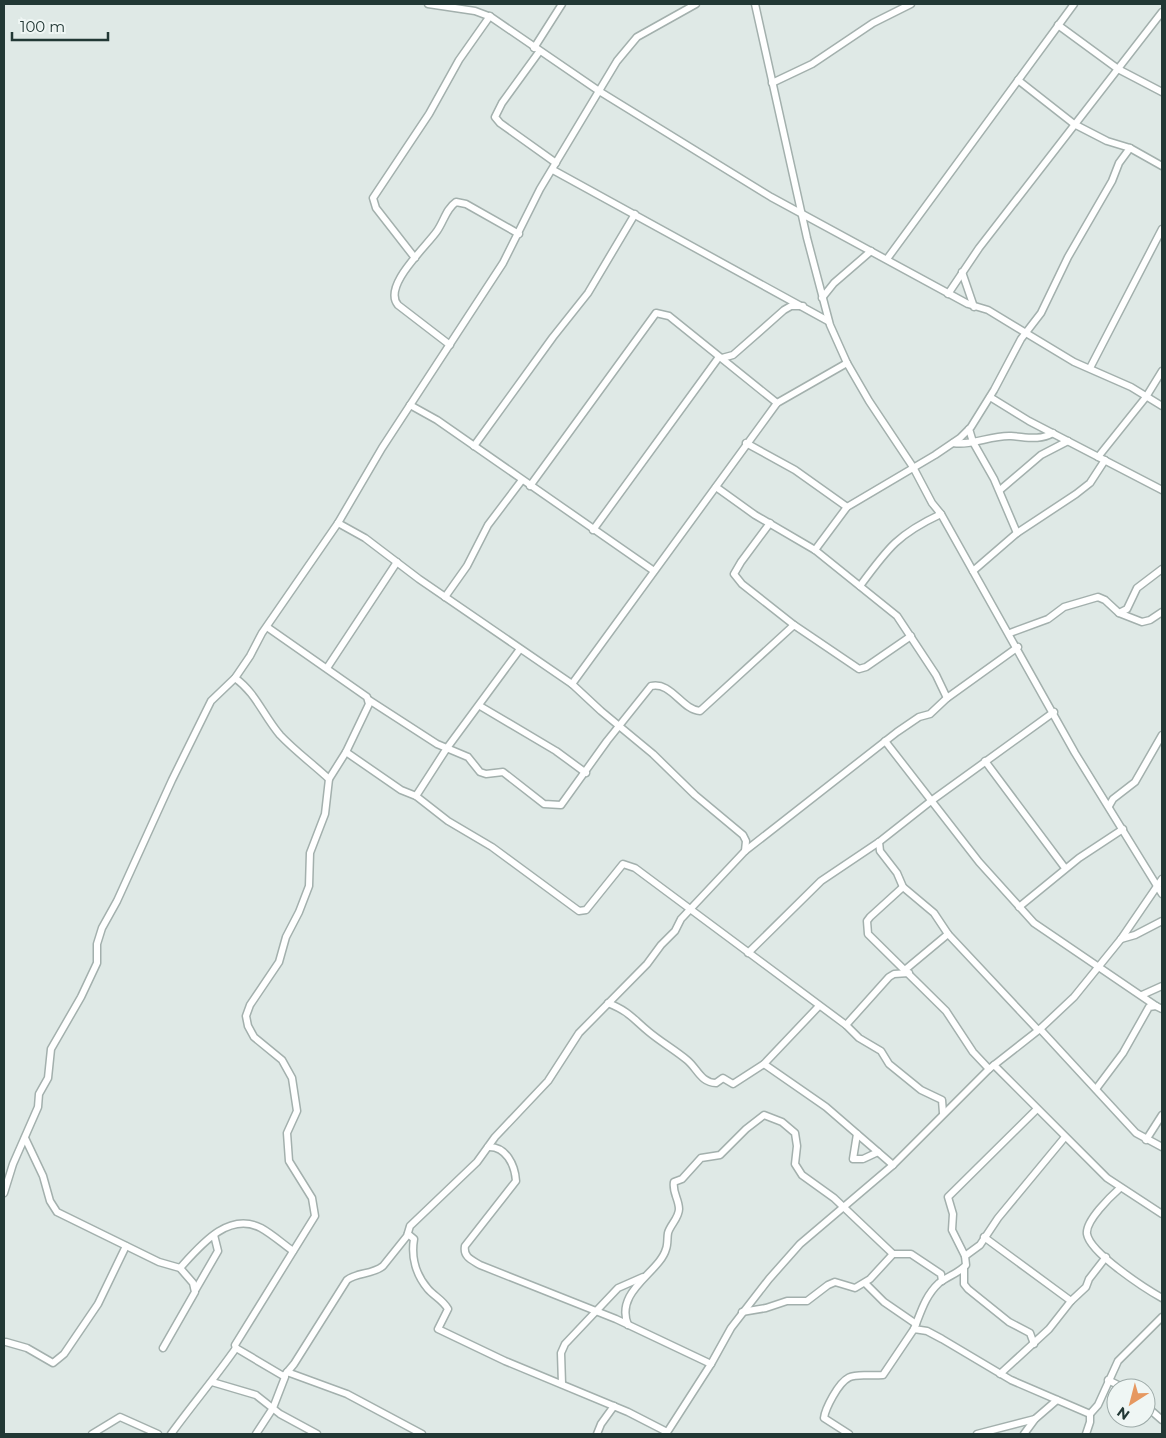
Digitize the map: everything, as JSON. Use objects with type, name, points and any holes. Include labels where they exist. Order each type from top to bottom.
[{"type":"street","points":[[428,4],[490,16],[536,50],[599,91],[802,215],[948,294],[974,307],[988,310],[1028,332],[1074,362],[1090,368],[1162,406]]},
{"type":"street","points":[[556,163],[500,123],[495,117],[562,4]]},
{"type":"street","points":[[4,1193],[38,1107],[39,1094],[50,1072],[51,1049],[81,997],[97,963],[97,944],[104,924],[117,902],[199,723],[211,701],[235,678],[267,627],[338,523],[410,405],[504,263],[540,189],[616,61],[632,41],[696,4]]},
{"type":"street","points":[[755,4],[802,215],[828,321],[848,364],[914,468],[932,503],[942,514],[972,571],[1018,646],[1075,753],[1162,894]]},
{"type":"street","points":[[772,83],[812,64],[872,24],[911,4]]},
{"type":"street","points":[[886,259],[1074,4]]},
{"type":"street","points":[[948,294],[962,272],[1074,124],[1162,13]]},
{"type":"street","points":[[415,258],[376,208],[373,198],[429,114],[459,60],[490,16]]},
{"type":"street","points":[[1058,25],[1118,69],[1162,92]]},
{"type":"street","points":[[1018,80],[1074,124],[1107,141],[1130,148],[1162,166]]},
{"type":"street","points":[[815,550],[847,507],[953,443],[968,429],[990,397],[1019,344],[1041,313],[1068,257],[1112,181],[1119,163],[1130,148]]},
{"type":"street","points":[[553,170],[804,306],[828,321]]},
{"type":"street","points":[[450,345],[404,311],[393,298],[395,286],[415,258],[436,234],[451,205],[456,202],[466,204],[519,234]]},
{"type":"street","points":[[474,446],[553,337],[588,293],[635,214]]},
{"type":"street","points":[[1090,368],[1162,229]]},
{"type":"street","points":[[822,298],[834,284],[871,251]]},
{"type":"street","points":[[962,272],[974,307]]},
{"type":"street","points":[[593,530],[721,358],[733,355],[784,310],[791,306],[804,306]]},
{"type":"street","points":[[530,486],[656,314],[669,316],[777,403]]},
{"type":"street","points":[[572,684],[777,403],[848,364]]},
{"type":"street","points":[[1098,457],[1146,397],[1162,371]]},
{"type":"street","points":[[990,397],[1053,433],[1162,490]]},
{"type":"street","points":[[410,405],[437,420],[593,530],[654,570]]},
{"type":"street","points":[[968,429],[973,442],[1000,490],[1018,533]]},
{"type":"street","points":[[953,443],[965,444],[1009,436],[1042,439],[1053,433]]},
{"type":"street","points":[[1000,490],[1041,455],[1068,441]]},
{"type":"street","points":[[746,443],[795,470],[847,507]]},
{"type":"street","points":[[972,571],[1018,533],[1071,499],[1090,482],[1105,460]]},
{"type":"street","points":[[445,597],[467,566],[488,524],[522,480]]},
{"type":"street","points":[[716,487],[755,515],[815,550],[897,616],[936,675],[946,698]]},
{"type":"street","points":[[860,586],[895,541],[914,527],[942,514]]},
{"type":"street","points":[[338,523],[365,538],[520,650],[572,684],[743,835],[746,841],[745,851]]},
{"type":"street","points":[[770,523],[734,574],[742,584],[794,625],[859,669],[866,667],[911,636]]},
{"type":"street","points":[[327,668],[397,562]]},
{"type":"street","points":[[1120,614],[1127,609],[1132,594],[1141,583],[1162,568]]},
{"type":"street","points":[[1010,634],[1048,619],[1064,607],[1084,603],[1095,597],[1105,600],[1120,614],[1144,622],[1162,612]]},
{"type":"street","points":[[267,627],[327,668],[369,700],[437,744],[468,757],[480,772],[486,774],[505,774],[544,804],[561,804],[586,773],[618,726],[654,685],[664,687],[694,710],[704,709],[794,625]]},
{"type":"street","points":[[256,1434],[273,1408],[286,1374],[347,1280],[354,1276],[378,1270],[408,1234],[410,1226],[472,1168],[522,1106],[548,1081],[580,1033],[647,964],[661,945],[676,930],[681,919],[745,851],[884,741],[919,717],[930,714],[946,698],[1018,646]]},
{"type":"street","points":[[416,796],[447,748],[520,650]]},
{"type":"street","points":[[235,678],[248,687],[267,718],[282,736],[329,780]]},
{"type":"street","points":[[171,1434],[236,1348],[238,1338],[315,1216],[316,1211],[312,1198],[289,1161],[287,1133],[297,1111],[292,1078],[282,1060],[254,1037],[248,1026],[246,1016],[250,1005],[279,962],[286,937],[309,886],[310,853],[325,814],[329,780],[346,752],[368,707],[369,700]]},
{"type":"street","points":[[480,706],[556,751],[586,773]]},
{"type":"street","points":[[748,953],[821,881],[879,842],[931,800],[1054,712]]},
{"type":"street","points":[[1109,806],[1113,799],[1135,782],[1162,736]]},
{"type":"street","points":[[884,741],[979,862],[1034,923],[1097,968],[1159,1007]]},
{"type":"street","points":[[346,752],[401,790],[416,796],[448,821],[512,861],[579,911],[586,910],[624,864],[635,868],[690,911],[846,1025],[859,1038],[881,1051],[889,1064],[921,1090],[942,1100],[943,1113]]},
{"type":"street","points":[[985,761],[1065,868]]},
{"type":"street","points":[[1019,907],[1065,868],[1123,829]]},
{"type":"street","points":[[879,842],[880,850],[897,873],[904,887],[934,913],[948,934],[1096,1089],[1120,1117],[1146,1140],[1162,1147]]},
{"type":"street","points":[[408,1234],[414,1239],[413,1257],[418,1271],[428,1288],[448,1309],[438,1329],[505,1361],[614,1406],[667,1433],[742,1312],[800,1244],[893,1165],[943,1113],[992,1067],[1039,1030],[1074,996],[1121,939],[1159,887],[1162,879]]},
{"type":"street","points":[[904,887],[877,909],[866,925],[871,939],[898,962],[946,1011],[973,1052],[1037,1109],[1092,1165],[1120,1188],[1162,1214]]},
{"type":"street","points":[[1121,939],[1135,935],[1162,921]]},
{"type":"street","points":[[846,1025],[881,984],[894,974],[907,971],[948,934]]},
{"type":"street","points":[[894,974],[898,962]]},
{"type":"street","points":[[1142,995],[1162,986]]},
{"type":"street","points":[[608,1003],[624,1009],[648,1031],[688,1060],[698,1074],[712,1083],[716,1083],[723,1078],[733,1084],[764,1064],[819,1006]]},
{"type":"street","points":[[1096,1089],[1123,1053],[1147,1010],[1159,1007]]},
{"type":"street","points":[[764,1064],[826,1107],[893,1165]]},
{"type":"street","points":[[1034,1344],[1030,1333],[1009,1322],[964,1284],[966,1256],[952,1230],[953,1214],[948,1196],[1037,1109]]},
{"type":"street","points":[[628,1325],[626,1310],[643,1277],[662,1257],[667,1247],[668,1233],[679,1210],[674,1182],[682,1178],[703,1157],[720,1155],[746,1129],[764,1115],[771,1116],[791,1128],[797,1137],[796,1168],[807,1179],[844,1208],[893,1254],[915,1256],[941,1274],[942,1281]]},
{"type":"street","points":[[1146,1140],[1162,1115]]},
{"type":"street","points":[[857,1134],[852,1159],[863,1159],[878,1152]]},
{"type":"street","points":[[966,1256],[980,1245],[1066,1137]]},
{"type":"street","points":[[25,1138],[43,1176],[54,1210],[64,1218],[167,1265],[180,1268],[196,1289]]},
{"type":"street","points":[[488,1147],[498,1147],[504,1152],[510,1160],[516,1181],[465,1246],[465,1253],[480,1265],[628,1325],[711,1364]]},
{"type":"street","points":[[1120,1188],[1103,1204],[1087,1229],[1089,1239],[1125,1275],[1162,1298]]},
{"type":"street","points":[[180,1268],[214,1235],[234,1224],[254,1225],[293,1251]]},
{"type":"street","points":[[163,1348],[218,1251],[214,1235]]},
{"type":"street","points":[[984,1238],[1071,1301]]},
{"type":"street","points":[[4,1350],[5,1340],[27,1348],[53,1363],[56,1361],[64,1354],[98,1304],[126,1246]]},
{"type":"street","points":[[742,1312],[766,1308],[787,1301],[807,1301],[835,1282],[854,1288],[865,1282],[893,1254]]},
{"type":"street","points":[[1000,1374],[1034,1344],[1071,1301],[1086,1287],[1089,1279],[1106,1257]]},
{"type":"street","points":[[848,1434],[824,1418],[841,1382],[850,1376],[883,1375],[915,1327],[927,1297],[942,1281],[964,1268]]},
{"type":"street","points":[[562,1384],[562,1348],[595,1311],[623,1284],[643,1277]]},
{"type":"street","points":[[865,1282],[884,1302],[915,1327],[934,1335],[1000,1374],[1090,1414]]},
{"type":"street","points":[[1109,1378],[1123,1354],[1162,1317]]},
{"type":"street","points":[[236,1348],[286,1374],[347,1394],[422,1434]]},
{"type":"street","points":[[212,1382],[256,1395],[273,1408],[317,1434]]},
{"type":"street","points":[[1086,1434],[1090,1422],[1090,1414],[1098,1405],[1106,1385]]},
{"type":"street","points":[[1024,1434],[1035,1419],[1057,1400]]},
{"type":"street","points":[[597,1434],[601,1424],[614,1406]]},
{"type":"street","points":[[92,1434],[120,1417],[158,1434]]},
{"type":"street","points":[[977,1434],[1035,1419]]}]
